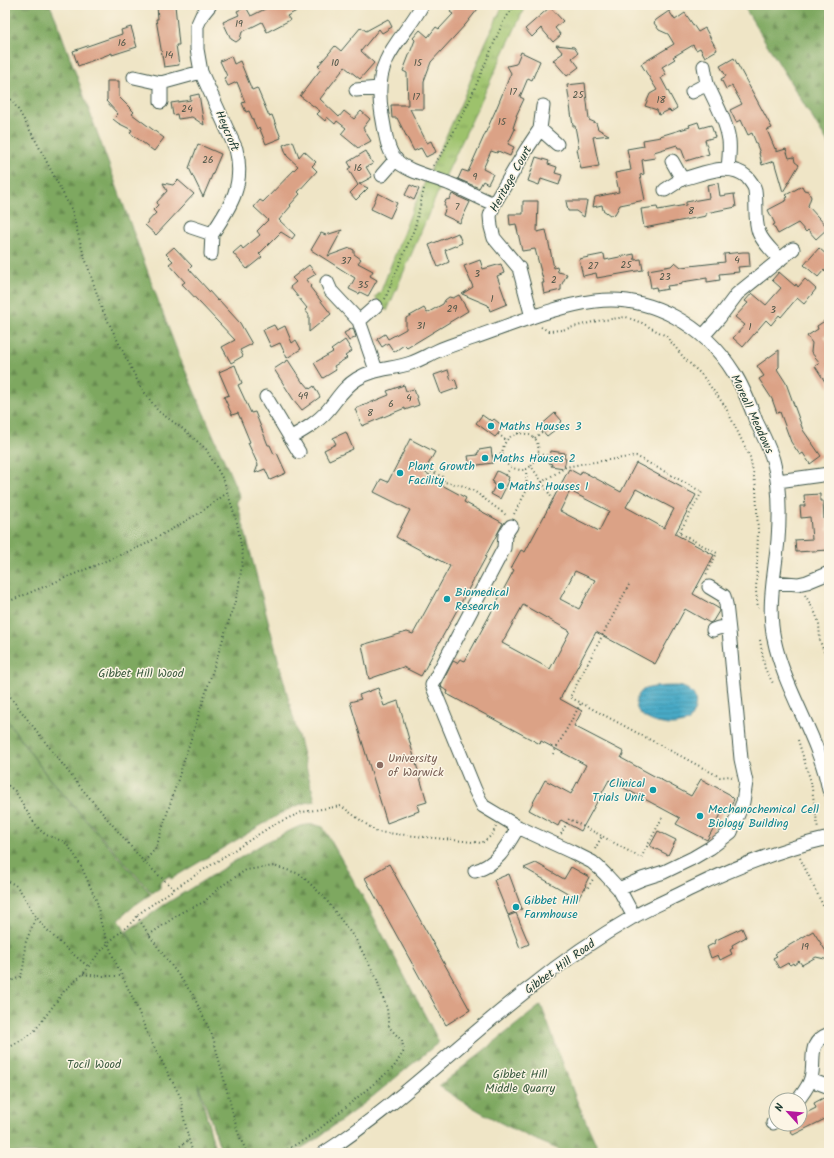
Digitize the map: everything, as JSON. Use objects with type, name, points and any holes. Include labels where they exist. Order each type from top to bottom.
[{"type":"street","name":"Heycroft","points":[[210,5],[202,15],[196,37],[201,72],[236,149],[239,160],[239,180],[235,197],[228,211],[212,234]]},
{"type":"street","points":[[422,5],[415,19],[394,45],[385,63],[379,88],[386,140],[396,159],[421,174],[450,184],[494,204]]},
{"type":"street","points":[[704,66],[707,84],[727,131],[730,153],[728,168]]},
{"type":"street","points":[[134,76],[161,83],[201,72]]},
{"type":"street","points":[[161,83],[161,102]]},
{"type":"street","points":[[692,92],[707,84]]},
{"type":"street","points":[[356,90],[379,88]]},
{"type":"street","name":"Heritage Court","points":[[532,317],[519,268],[494,238],[490,227],[490,216],[494,204],[540,129],[543,106]]},
{"type":"street","points":[[540,129],[557,144]]},
{"type":"street","points":[[382,175],[396,159]]},
{"type":"street","points":[[672,161],[682,179]]},
{"type":"street","points":[[665,190],[682,179],[728,168],[743,174],[752,183],[754,189],[759,233],[780,260]]},
{"type":"street","points":[[191,227],[212,234],[211,254]]},
{"type":"street","points":[[703,336],[737,294],[793,249]]},
{"type":"street","points":[[326,282],[331,291],[359,321],[376,370]]},
{"type":"street","name":"Moreall Meadows","points":[[290,438],[318,420],[328,411],[351,382],[376,370],[410,364],[438,350],[532,317],[577,304],[597,300],[615,300],[658,309],[683,322],[703,336],[715,347],[726,361],[742,386],[773,459],[778,481],[779,506],[778,540],[773,582],[772,624],[782,668],[816,746],[829,790]]},
{"type":"street","points":[[359,321],[376,306]]},
{"type":"street","points":[[266,397],[299,452]]},
{"type":"street","points":[[778,481],[829,474]]},
{"type":"street","points":[[511,526],[505,535],[504,548],[432,685],[483,806],[518,826],[589,861],[606,874],[619,889],[634,916]]},
{"type":"street","points":[[773,582],[798,584],[829,573]]},
{"type":"street","points":[[619,889],[642,878],[664,872],[710,848],[731,832],[743,802],[746,782],[741,759],[729,631],[724,596],[709,587]]},
{"type":"street","points":[[714,630],[719,627],[725,627],[729,631]]},
{"type":"street","points":[[475,871],[486,868],[505,849],[518,826]]},
{"type":"street","name":"Gibbet Hill Road","points":[[324,1153],[346,1139],[381,1112],[531,987],[577,953],[634,916],[711,879],[749,863],[795,846],[824,839]]},
{"type":"street","points":[[803,1092],[811,1080],[813,1070],[812,1053],[814,1047],[818,1041],[829,1034]]},
{"type":"street","points":[[811,1080],[829,1087]]},
{"type":"path","points":[[376,306],[386,298],[415,227],[421,174],[443,152],[468,104],[503,22],[515,5]]},
{"type":"path","points":[[5,95],[8,95],[19,111],[72,211],[82,249],[102,309],[140,386],[158,411],[183,429],[206,449],[224,481],[237,523],[243,557],[238,592],[156,848],[144,862]]},
{"type":"path","points":[[532,317],[535,324],[548,331],[562,330],[597,321],[626,317],[642,323],[666,336],[685,359],[701,374],[725,406],[750,457],[756,487],[758,532],[756,591],[758,612]]},
{"type":"path","points":[[518,434],[519,424]]},
{"type":"path","points":[[535,438],[543,431]]},
{"type":"path","points":[[524,433],[535,438],[538,454],[531,466],[522,470],[510,467],[504,460],[502,454],[503,446],[506,440],[513,435],[524,433]]},
{"type":"path","points":[[498,434],[506,440]]},
{"type":"path","points":[[492,456],[502,454]]},
{"type":"path","points":[[538,454],[550,456]]},
{"type":"path","points":[[527,490],[566,467],[636,456],[702,492],[679,533],[717,553],[702,583],[709,587]]},
{"type":"path","points":[[413,463],[442,477],[444,482],[461,485],[474,491],[511,519],[527,490],[526,469]]},
{"type":"path","points":[[531,466],[552,500]]},
{"type":"path","points":[[506,475],[510,467]]},
{"type":"path","points":[[5,603],[144,545],[198,514],[227,492]]},
{"type":"path","points":[[798,584],[814,610],[819,623],[820,641],[829,665]]},
{"type":"path","points":[[629,585],[570,697],[720,777],[730,776]]},
{"type":"path","points":[[760,633],[765,669],[775,686]]},
{"type":"path","points":[[5,686],[11,698],[76,783],[144,862],[174,889]]},
{"type":"path","points":[[553,754],[581,702]]},
{"type":"path","points":[[797,735],[811,782],[824,839]]},
{"type":"path","points":[[5,798],[6,784]]},
{"type":"path","points":[[6,784],[15,791],[32,820],[40,830],[46,835],[65,842],[82,868],[96,902],[101,924],[108,943],[148,1035],[181,1098],[183,1114],[193,1153]]},
{"type":"path","points":[[5,1050],[33,1033],[65,990],[83,974],[108,943],[133,921],[137,915],[174,889],[273,825],[302,812],[341,806],[376,832],[482,843],[492,835],[502,817]]},
{"type":"path","points":[[556,844],[569,819],[641,858],[662,818]]},
{"type":"path","points":[[589,861],[602,836]]},
{"type":"path","points":[[795,846],[829,918]]},
{"type":"path","points":[[149,935],[182,912],[204,902],[220,887],[246,870],[274,866],[300,874],[324,897],[356,940],[376,977],[387,1009],[389,1027],[402,1041],[404,1051],[394,1067],[311,1136],[281,1153]]},
{"type":"path","points":[[5,879],[6,881],[15,885],[36,917],[49,933],[70,953],[89,966]]},
{"type":"path","points":[[137,915],[149,935],[193,995],[213,1037],[238,1134],[246,1153]]},
{"type":"path","points":[[5,983],[21,977],[24,963],[25,944],[36,917]]},
{"type":"path","points":[[83,974],[98,976],[123,976]]},
{"type":"path","points":[[170,1153],[189,1140]]},
{"type":"green space","name":"Gibbet Hill Wood","points":[[5,5],[50,5],[56,19],[179,356],[240,497],[237,501],[315,801],[301,804],[285,811],[171,879],[169,876],[160,882],[160,888],[152,893],[49,778],[5,717]]},
{"type":"green space","points":[[503,5],[526,5],[438,192],[387,311],[375,297],[381,291],[411,213],[463,99],[485,44]]},
{"type":"green space","points":[[743,5],[826,5],[829,10],[829,145]]},
{"type":"green space","name":"Tocil Wood","points":[[5,718],[49,779],[151,894],[119,919],[139,955],[127,931],[164,905],[264,843],[300,826],[313,824],[323,827],[364,899],[439,1042],[366,1102],[316,1139],[294,1153],[222,1153],[198,1083],[216,1153],[5,1153]]},
{"type":"green space","name":"Gibbet Hill Middle Quarry","points":[[541,1005],[576,1099],[599,1151],[598,1153],[563,1153],[560,1150],[468,1105],[439,1086]]},
{"type":"water","points":[[677,686],[690,691],[695,699],[696,704],[692,716],[688,722],[674,725],[661,724],[644,717],[637,709],[636,701],[639,694],[643,690],[655,687]]},
{"type":"building","points":[[157,5],[175,5],[179,45],[176,45],[179,65],[164,67],[156,19],[158,19]]},
{"type":"building","points":[[273,5],[308,5],[287,16],[290,20],[267,32],[262,22],[242,32],[240,39],[236,42],[231,39],[223,22],[239,15],[237,11],[246,7],[251,16]]},
{"type":"building","points":[[455,5],[481,5],[466,24],[431,62],[424,81],[424,109],[410,109],[427,143],[431,141],[436,152],[426,157],[421,148],[414,151],[397,118],[392,118],[391,105],[408,105],[407,73],[403,71],[415,40],[413,38],[420,30],[428,37],[436,27],[439,29],[453,14],[450,12]]},
{"type":"building","points":[[550,7],[563,21],[555,28],[561,35],[553,42],[541,28],[532,37],[525,29]]},
{"type":"building","points":[[669,11],[675,20],[685,13],[698,32],[705,28],[717,50],[705,57],[700,48],[696,50],[693,45],[673,57],[675,59],[662,67],[666,75],[661,78],[677,108],[671,112],[669,110],[659,115],[657,110],[645,106],[650,94],[657,90],[641,64],[674,44],[668,34],[659,30],[654,23]]},
{"type":"building","points":[[388,19],[392,27],[382,33],[379,29],[361,51],[374,63],[360,79],[345,67],[320,99],[339,117],[344,111],[354,119],[361,111],[370,119],[363,128],[371,141],[358,148],[341,134],[346,128],[337,121],[335,124],[327,117],[325,121],[317,114],[320,111],[300,96],[321,69],[318,66],[335,46],[341,51],[361,27],[366,31]]},
{"type":"building","points":[[131,27],[137,47],[112,55],[112,53],[78,66],[73,51],[122,34],[121,30]]},
{"type":"building","points":[[556,45],[574,47],[578,53],[572,58],[579,67],[567,76],[553,60],[563,53]]},
{"type":"building","points":[[521,52],[540,61],[532,80],[528,78],[520,97],[524,99],[516,116],[513,128],[515,129],[508,144],[514,147],[510,156],[498,151],[497,153],[491,151],[483,169],[493,174],[488,184],[483,181],[479,188],[458,179],[462,170],[468,172],[497,107],[511,73],[507,66],[516,64]]},
{"type":"building","points":[[231,56],[234,64],[240,61],[252,90],[257,88],[269,116],[272,115],[281,138],[266,144],[259,127],[257,129],[249,111],[246,112],[242,103],[245,102],[237,82],[228,86],[224,78],[227,76],[220,61]]},
{"type":"building","points":[[734,58],[772,128],[767,130],[775,149],[776,148],[776,152],[786,149],[789,158],[794,157],[795,162],[799,165],[783,192],[774,161],[762,165],[760,153],[752,133],[748,135],[741,120],[736,122],[730,110],[742,104],[732,86],[726,89],[721,79],[726,76],[720,66]]},
{"type":"building","points":[[107,81],[119,81],[119,97],[134,112],[132,114],[164,138],[154,151],[130,133],[132,130],[113,119],[118,114],[106,101]]},
{"type":"building","points":[[585,83],[589,120],[596,123],[598,129],[609,135],[593,137],[599,166],[581,169],[577,149],[579,148],[575,126],[573,126],[567,85]]},
{"type":"building","points":[[199,94],[204,125],[192,117],[178,119],[177,114],[173,115],[171,103],[191,100],[190,96]]},
{"type":"building","points":[[698,122],[700,128],[711,125],[715,137],[705,140],[709,154],[686,161],[681,148],[678,148],[677,145],[654,152],[655,158],[642,160],[644,174],[640,175],[645,200],[620,205],[615,214],[610,215],[603,210],[602,205],[593,207],[595,197],[619,192],[615,173],[631,170],[627,149],[644,146],[643,140],[661,137],[660,136],[690,127],[689,125]]},
{"type":"building","points":[[293,141],[299,157],[304,151],[316,162],[312,166],[317,171],[298,192],[300,194],[279,220],[295,235],[292,239],[281,232],[259,254],[262,257],[247,269],[233,253],[241,246],[243,249],[260,235],[257,231],[268,220],[254,207],[260,200],[263,202],[298,166],[287,156],[283,145]]},
{"type":"building","points":[[198,144],[221,154],[203,197],[189,168]]},
{"type":"building","points":[[366,151],[373,164],[366,167],[372,177],[359,184],[368,188],[356,200],[350,193],[358,185],[348,169],[351,167],[348,162]]},
{"type":"building","points":[[536,157],[549,161],[548,164],[557,167],[555,173],[562,175],[559,185],[541,179],[539,185],[528,181]]},
{"type":"building","points":[[178,180],[194,194],[156,235],[145,225],[156,213],[153,210],[158,205],[157,202],[167,191],[163,183],[173,185]]},
{"type":"building","points":[[718,183],[720,196],[734,194],[736,207],[706,213],[706,216],[644,228],[641,209],[657,207],[658,210],[686,205],[686,202],[709,198],[707,185]]},
{"type":"building","points":[[410,185],[419,189],[414,200],[405,195]]},
{"type":"building","points":[[802,186],[804,190],[808,191],[811,197],[808,206],[828,228],[816,239],[808,230],[806,232],[798,223],[778,234],[768,210],[787,200],[786,198],[788,197],[786,195]]},
{"type":"building","points":[[378,193],[397,203],[390,218],[371,209]]},
{"type":"building","points":[[452,194],[470,202],[460,223],[443,215],[446,208],[444,205],[446,200],[450,199]]},
{"type":"building","points":[[523,201],[538,201],[537,232],[546,230],[554,268],[557,267],[558,272],[567,274],[561,286],[561,290],[544,294],[542,283],[544,283],[535,249],[522,251],[516,224],[510,225],[509,214],[523,214]]},
{"type":"building","points":[[566,201],[587,201],[584,217],[576,211],[568,211]]},
{"type":"building","points":[[342,230],[328,256],[350,248],[354,250],[354,254],[361,259],[358,263],[373,271],[370,276],[377,280],[368,296],[360,292],[359,294],[349,289],[355,278],[311,250],[321,233],[326,235]]},
{"type":"building","points":[[458,233],[462,243],[445,250],[449,262],[438,267],[429,245]]},
{"type":"building","points":[[174,247],[192,266],[189,269],[240,323],[252,344],[240,350],[243,356],[231,363],[222,347],[235,340],[182,284],[185,282],[169,264],[173,261],[166,254]]},
{"type":"building","points":[[819,248],[829,257],[829,274],[824,270],[818,277],[804,265]]},
{"type":"building","points":[[749,252],[750,266],[738,267],[739,272],[719,274],[720,280],[707,282],[707,278],[682,282],[682,284],[667,286],[668,289],[657,291],[656,287],[651,288],[648,270],[671,266],[675,262],[681,267],[725,262],[724,254]]},
{"type":"building","points":[[604,254],[605,260],[634,254],[635,260],[641,259],[643,270],[597,278],[596,273],[583,276],[579,259]]},
{"type":"building","points":[[480,260],[483,269],[501,264],[504,273],[497,276],[507,304],[490,311],[488,305],[462,294],[473,287],[464,266]]},
{"type":"building","points":[[309,265],[316,274],[306,280],[331,314],[309,332],[309,315],[305,310],[307,308],[290,287],[296,282],[292,278]]},
{"type":"building","points":[[779,272],[795,286],[796,284],[798,287],[805,279],[816,289],[804,304],[797,298],[781,317],[779,315],[771,325],[766,320],[743,347],[733,338],[745,325],[735,317],[748,303],[745,301],[752,293],[766,305],[781,288],[772,280]]},
{"type":"building","points":[[459,295],[468,311],[407,348],[404,345],[394,352],[388,343],[382,347],[377,339],[385,334],[388,339],[406,329],[406,318],[424,308],[427,313],[443,304],[449,297],[453,298]]},
{"type":"building","points":[[829,318],[829,333],[824,336],[829,344],[829,388],[815,366],[820,363],[811,352],[812,343],[807,336],[818,329],[817,326]]},
{"type":"building","points":[[274,325],[277,330],[285,326],[292,343],[296,340],[301,349],[287,358],[280,343],[271,347],[263,330]]},
{"type":"building","points":[[353,328],[356,337],[349,341],[344,333]]},
{"type":"building","points":[[345,340],[352,351],[345,356],[347,358],[334,366],[336,370],[323,378],[314,363],[333,352],[331,350]]},
{"type":"building","points":[[779,350],[779,367],[777,369],[786,383],[803,430],[821,456],[810,464],[803,453],[800,455],[791,442],[780,412],[777,413],[772,399],[759,379],[764,376],[757,366]]},
{"type":"building","points":[[288,360],[303,383],[304,382],[310,389],[314,386],[320,397],[302,410],[293,399],[274,369]]},
{"type":"building","points":[[235,365],[242,383],[238,385],[251,413],[255,412],[268,445],[270,445],[274,454],[277,453],[286,473],[270,480],[265,469],[255,473],[258,465],[248,443],[250,442],[238,413],[232,415],[224,397],[229,395],[219,372]]},
{"type":"building","points":[[448,370],[451,380],[455,379],[458,388],[441,394],[434,375]]},
{"type":"building","points":[[404,385],[406,391],[414,389],[419,405],[405,410],[405,408],[362,426],[355,409],[389,395],[387,391]]},
{"type":"building","points":[[555,413],[562,421],[554,427],[556,429],[547,436],[539,427]]},
{"type":"building","name":"Maths Houses 3","points":[[482,415],[492,421],[494,419],[504,427],[495,437],[476,423]]},
{"type":"building","points":[[346,432],[353,449],[329,460],[324,450],[336,444],[333,438]]},
{"type":"building","name":"Biomedical Research","points":[[410,439],[435,452],[424,472],[441,481],[440,484],[466,498],[464,502],[503,523],[421,676],[403,667],[369,679],[362,645],[407,632],[413,634],[450,566],[396,537],[410,510],[374,492],[381,479],[388,482]]},
{"type":"building","name":"Maths Houses 2","points":[[491,448],[493,463],[470,466],[468,456],[478,455],[477,453],[479,450]]},
{"type":"building","points":[[551,451],[565,453],[564,458],[566,459],[564,468],[551,466],[552,464],[549,463]]},
{"type":"building","points":[[636,463],[696,495],[675,534],[714,555],[693,594],[718,608],[719,611],[710,623],[685,609],[655,664],[596,632],[560,699],[582,711],[574,726],[624,752],[621,758],[691,796],[701,779],[729,794],[734,799],[730,809],[725,807],[707,840],[676,824],[680,818],[609,780],[581,831],[561,820],[558,826],[529,810],[545,780],[571,794],[586,765],[541,741],[540,744],[447,694],[448,691],[442,688],[441,685],[453,661],[457,663],[460,659],[465,661],[514,570],[511,568],[521,550],[525,552],[569,469],[580,475],[582,471],[621,492]],"holes":[[[636,489],[674,509],[664,528],[626,507]],[[570,491],[609,511],[599,531],[560,511]],[[575,571],[595,580],[579,609],[560,599]],[[523,605],[570,631],[550,669],[502,643]]]},
{"type":"building","name":"Maths Houses 1","points":[[497,471],[509,477],[509,481],[500,499],[491,494],[495,486],[493,484],[494,482],[492,481]]},
{"type":"building","points":[[820,494],[820,501],[823,501],[824,519],[827,519],[827,531],[829,530],[829,550],[796,552],[795,540],[812,539],[810,517],[801,518],[800,506],[805,506],[804,495]]},
{"type":"building","points":[[378,688],[384,706],[398,701],[427,802],[417,805],[419,811],[387,823],[350,702],[361,699],[359,695]]},
{"type":"building","points":[[658,831],[676,840],[668,855],[650,846]]},
{"type":"building","points":[[536,863],[564,879],[571,867],[589,877],[585,885],[586,886],[578,899],[524,868]]},
{"type":"building","points":[[389,864],[470,1010],[446,1025],[365,878]]},
{"type":"building","points":[[509,874],[522,909],[508,915],[494,880]]},
{"type":"building","points":[[516,913],[529,944],[520,948],[508,916]]},
{"type":"building","points":[[742,928],[746,937],[732,945],[733,948],[730,950],[732,954],[720,960],[718,955],[711,958],[707,947],[715,943],[714,941]]},
{"type":"building","points":[[813,931],[829,956],[829,960],[816,957],[802,965],[799,961],[794,965],[793,963],[790,965],[788,963],[779,968],[773,958],[777,956],[775,954]]},
{"type":"building","points":[[829,1095],[829,1117],[808,1128],[808,1112],[816,1108],[814,1103]]},
{"type":"building","points":[[792,1132],[799,1132],[793,1135]]},
{"type":"place","name":"Maths Houses 3","points":[[491,426]]},
{"type":"place","name":"Maths Houses 2","points":[[485,458]]},
{"type":"place","name":"Plant Growth Facility","points":[[400,473]]},
{"type":"place","name":"Maths Houses 1","points":[[501,486]]},
{"type":"place","name":"Biomedical Research","points":[[447,599]]},
{"type":"place","name":"University of Warwick","points":[[380,765]]},
{"type":"place","name":"Clinical Trials Unit","points":[[653,790]]},
{"type":"place","name":"Mechanochemical Cell Biology Building","points":[[700,816]]},
{"type":"place","name":"Gibbet Hill Farmhouse","points":[[516,907]]}]
